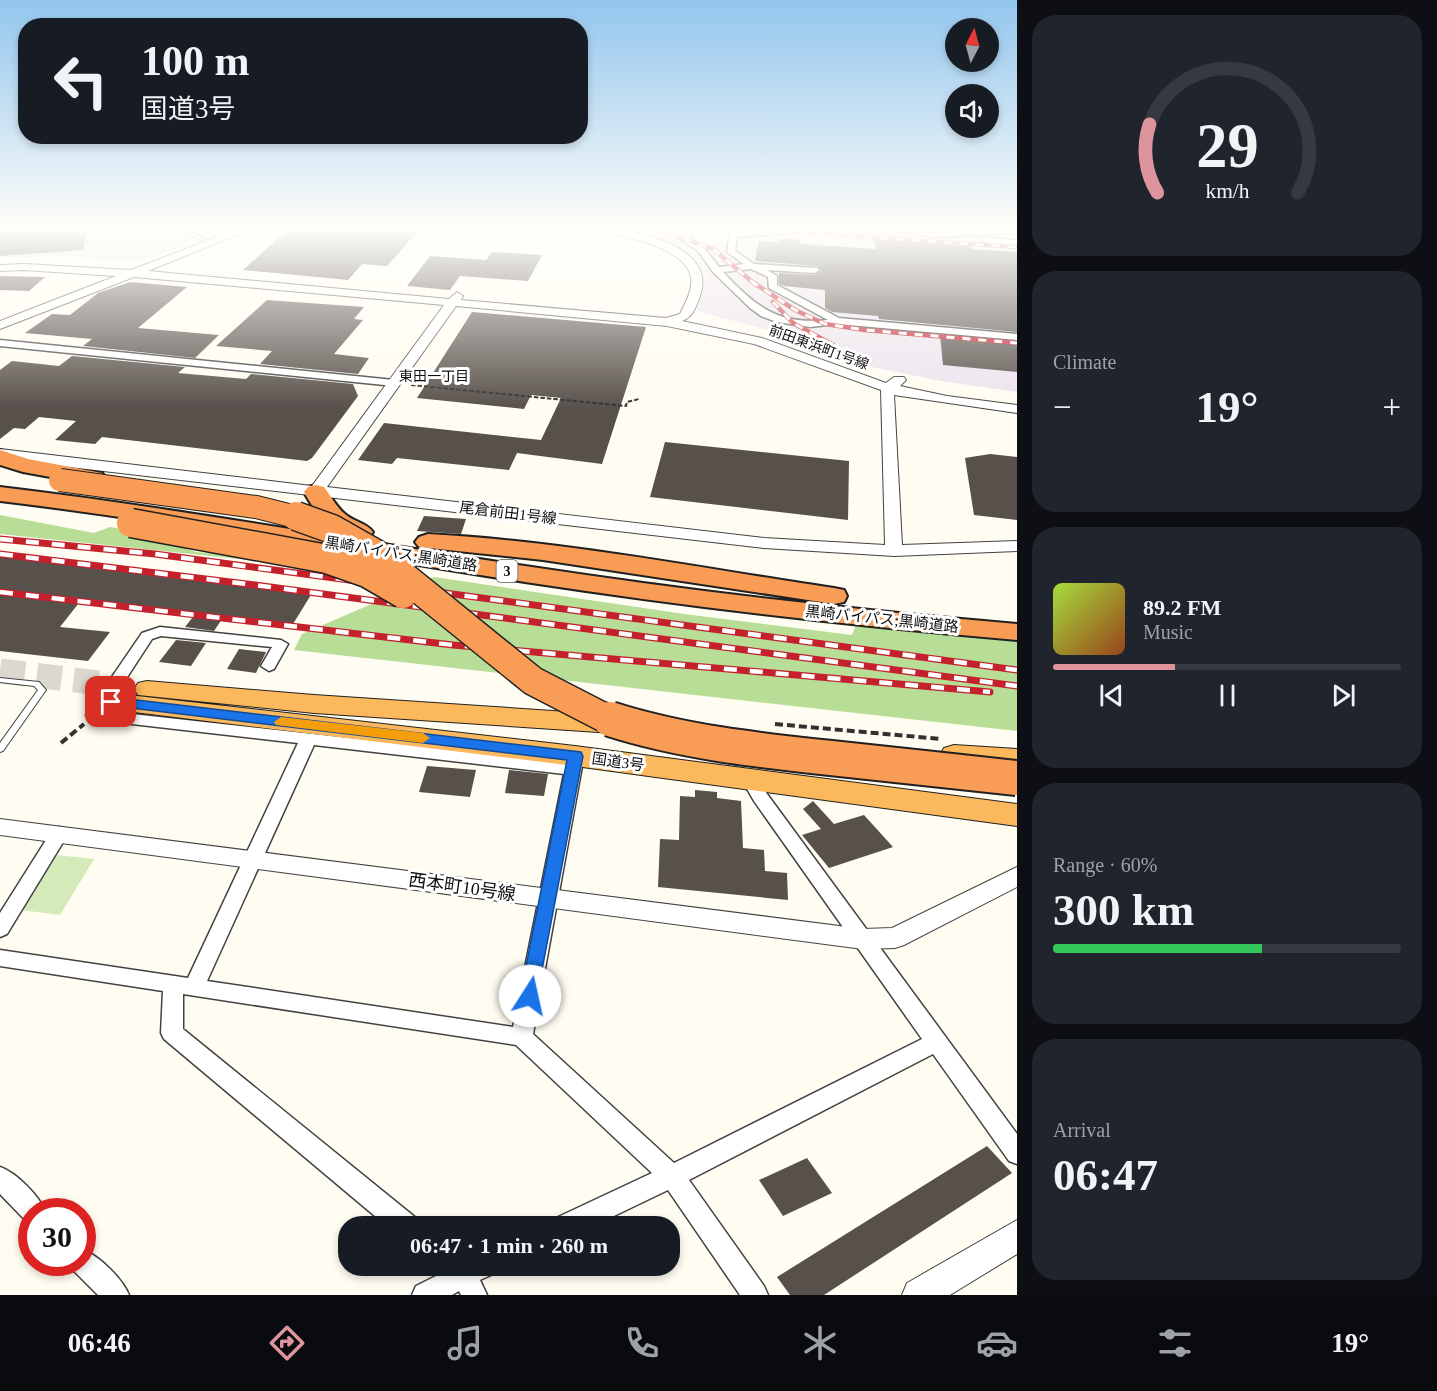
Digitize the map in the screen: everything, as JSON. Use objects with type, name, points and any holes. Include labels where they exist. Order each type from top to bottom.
[{"type":"highway","points":[[0,456],[23,465],[81,474],[106,482],[121,490]]},
{"type":"highway","points":[[0,474],[256,507],[289,514],[332,529],[376,554],[533,681],[601,716],[645,730],[706,742],[783,753],[1017,778]]},
{"type":"highway","name":"黒崎バイパス;黒崎道路","points":[[0,485],[125,500],[478,557],[679,586],[1017,618]]},
{"type":"highway","points":[[316,492],[330,517],[348,527],[374,535],[543,552],[845,598],[990,616]]},
{"type":"highway","name":"黒崎バイパス;黒崎道路","points":[[0,494],[131,511],[525,574],[719,602],[1017,632]]},
{"type":"highway","points":[[0,504],[131,523],[293,551],[361,570],[393,586],[505,677],[549,706],[600,728],[645,742],[843,772],[1017,790]]},
{"type":"highway","points":[[163,522],[188,539],[218,548],[344,557],[600,592],[719,602]]},
{"type":"highway","points":[[110,701],[326,704],[544,717],[840,746],[1017,759]]},
{"type":"highway","name":"国道3号","points":[[110,701],[574,763],[751,780],[1017,815]]},
{"type":"street","points":[[0,325],[91,288]]},
{"type":"street","name":"前田東浜町1号線","points":[[323,288],[685,316],[768,335],[893,384],[1017,400]]},
{"type":"street","name":"前田東浜町1号線","points":[[349,288],[667,322],[758,341],[947,400],[1017,409]]},
{"type":"street","points":[[667,322],[685,316],[696,288]]},
{"type":"street","points":[[737,288],[765,314],[793,322],[825,324],[837,321],[1017,336]]},
{"type":"street","points":[[777,288],[811,304],[837,321]]},
{"type":"street","points":[[316,492],[455,299]]},
{"type":"street","points":[[0,343],[394,383]]},
{"type":"street","points":[[893,384],[894,551]]},
{"type":"street","name":"尾倉前田1号線","points":[[0,456],[764,543],[894,551],[1017,546]]},
{"type":"street","points":[[269,666],[281,644],[160,631],[147,636],[110,701],[309,740],[574,763],[522,1036]]},
{"type":"street","points":[[309,740],[254,858],[184,986],[172,1033],[394,1216]]},
{"type":"street","points":[[751,780],[774,817],[1017,1153]]},
{"type":"street","name":"西本町10号線","points":[[0,827],[254,858],[547,899],[863,939],[895,938],[1017,876]]},
{"type":"street","points":[[0,929],[59,834]]},
{"type":"street","points":[[0,958],[522,1036],[672,1176],[756,1295]]},
{"type":"street","points":[[588,1216],[936,1042]]},
{"type":"street","points":[[0,1178],[19,1198]]},
{"type":"street","points":[[919,1295],[1002,1253],[1017,1236]]},
{"type":"street","points":[[96,1275],[116,1295]]},
{"type":"street","points":[[425,1295],[466,1276]]},
{"type":"lane","points":[[0,690],[4,680],[36,684],[42,690],[0,749]]},
{"type":"path","points":[[394,383],[626,406],[627,402],[639,399]]},
{"type":"path","points":[[61,743],[110,701]]},
{"type":"shaded area","points":[[1017,288],[1017,392],[941,381],[872,367],[795,337],[696,311],[704,289]]},
{"type":"green space","points":[[0,515],[94,533],[110,527],[153,534],[167,542],[196,552],[280,558],[277,563],[0,534]]},
{"type":"green space","points":[[434,577],[684,614],[852,635],[857,622],[1017,637],[1017,731],[294,650],[302,634]]},
{"type":"green space","points":[[57,855],[94,859],[60,915],[21,910]]},
{"type":"building","points":[[0,288],[32,288],[29,291]]},
{"type":"building","points":[[111,288],[185,288],[138,328],[219,335],[195,358],[83,346],[92,339],[25,333],[52,314],[70,315],[98,293]]},
{"type":"building","points":[[809,288],[1017,288],[1017,332],[879,319],[878,316],[832,312],[825,308],[825,290]]},
{"type":"building","points":[[267,300],[364,307],[354,319],[363,320],[334,354],[369,358],[358,374],[260,364],[272,351],[216,346]]},
{"type":"building","points":[[472,312],[646,327],[602,464],[517,453],[509,470],[397,458],[392,464],[358,460],[384,423],[541,440],[561,398],[531,395],[524,409],[417,398]]},
{"type":"building","points":[[940,335],[1017,342],[1017,372],[943,365]]},
{"type":"building","points":[[72,356],[185,367],[178,373],[246,379],[251,374],[353,384],[358,396],[312,458],[307,461],[102,437],[95,444],[55,440],[76,421],[39,417],[25,429],[14,428],[0,439],[0,370],[12,361],[59,366]]},
{"type":"building","points":[[665,442],[849,461],[848,520],[650,497]]},
{"type":"building","points":[[990,454],[1017,457],[1017,520],[974,515],[965,458]]},
{"type":"building","points":[[424,516],[466,519],[461,534],[417,531]]},
{"type":"building","points":[[0,554],[314,590],[293,624],[224,616],[214,631],[185,627],[196,613],[82,599],[60,627],[110,632],[88,661],[0,651]]},
{"type":"building","points":[[176,640],[206,643],[191,666],[159,662]]},
{"type":"building","points":[[239,649],[266,652],[256,673],[227,669]]},
{"type":"building","points":[[427,766],[476,770],[470,797],[419,792]]},
{"type":"building","points":[[509,770],[548,774],[544,796],[505,793]]},
{"type":"building","points":[[695,790],[717,792],[717,798],[741,801],[743,848],[764,850],[765,871],[787,873],[788,900],[658,887],[660,839],[679,840],[680,796],[695,797]]},
{"type":"building","points":[[813,801],[834,824],[864,815],[893,847],[829,868],[802,835],[821,829],[803,809]]},
{"type":"building","points":[[987,1146],[1012,1173],[824,1295],[790,1295],[777,1277]]},
{"type":"building","points":[[807,1158],[832,1193],[783,1216],[759,1180]]},
{"type":"tunnel","points":[[0,671],[125,686]]},
{"type":"railway","points":[[762,288],[795,310],[825,324],[865,330],[1017,343]]},
{"type":"railway","points":[[773,302],[793,323],[833,345]]},
{"type":"railway","points":[[0,539],[155,554],[1017,670]]},
{"type":"railway","points":[[0,554],[255,585],[1017,686]]},
{"type":"railway","points":[[0,592],[453,645],[990,692]]},
{"type":"slow traffic","points":[[281,722],[423,738]]},
{"type":"district","name":"東田一丁目","points":[[434,376]]},
{"type":"route","points":[[111,702],[576,756],[530,996]]}]
